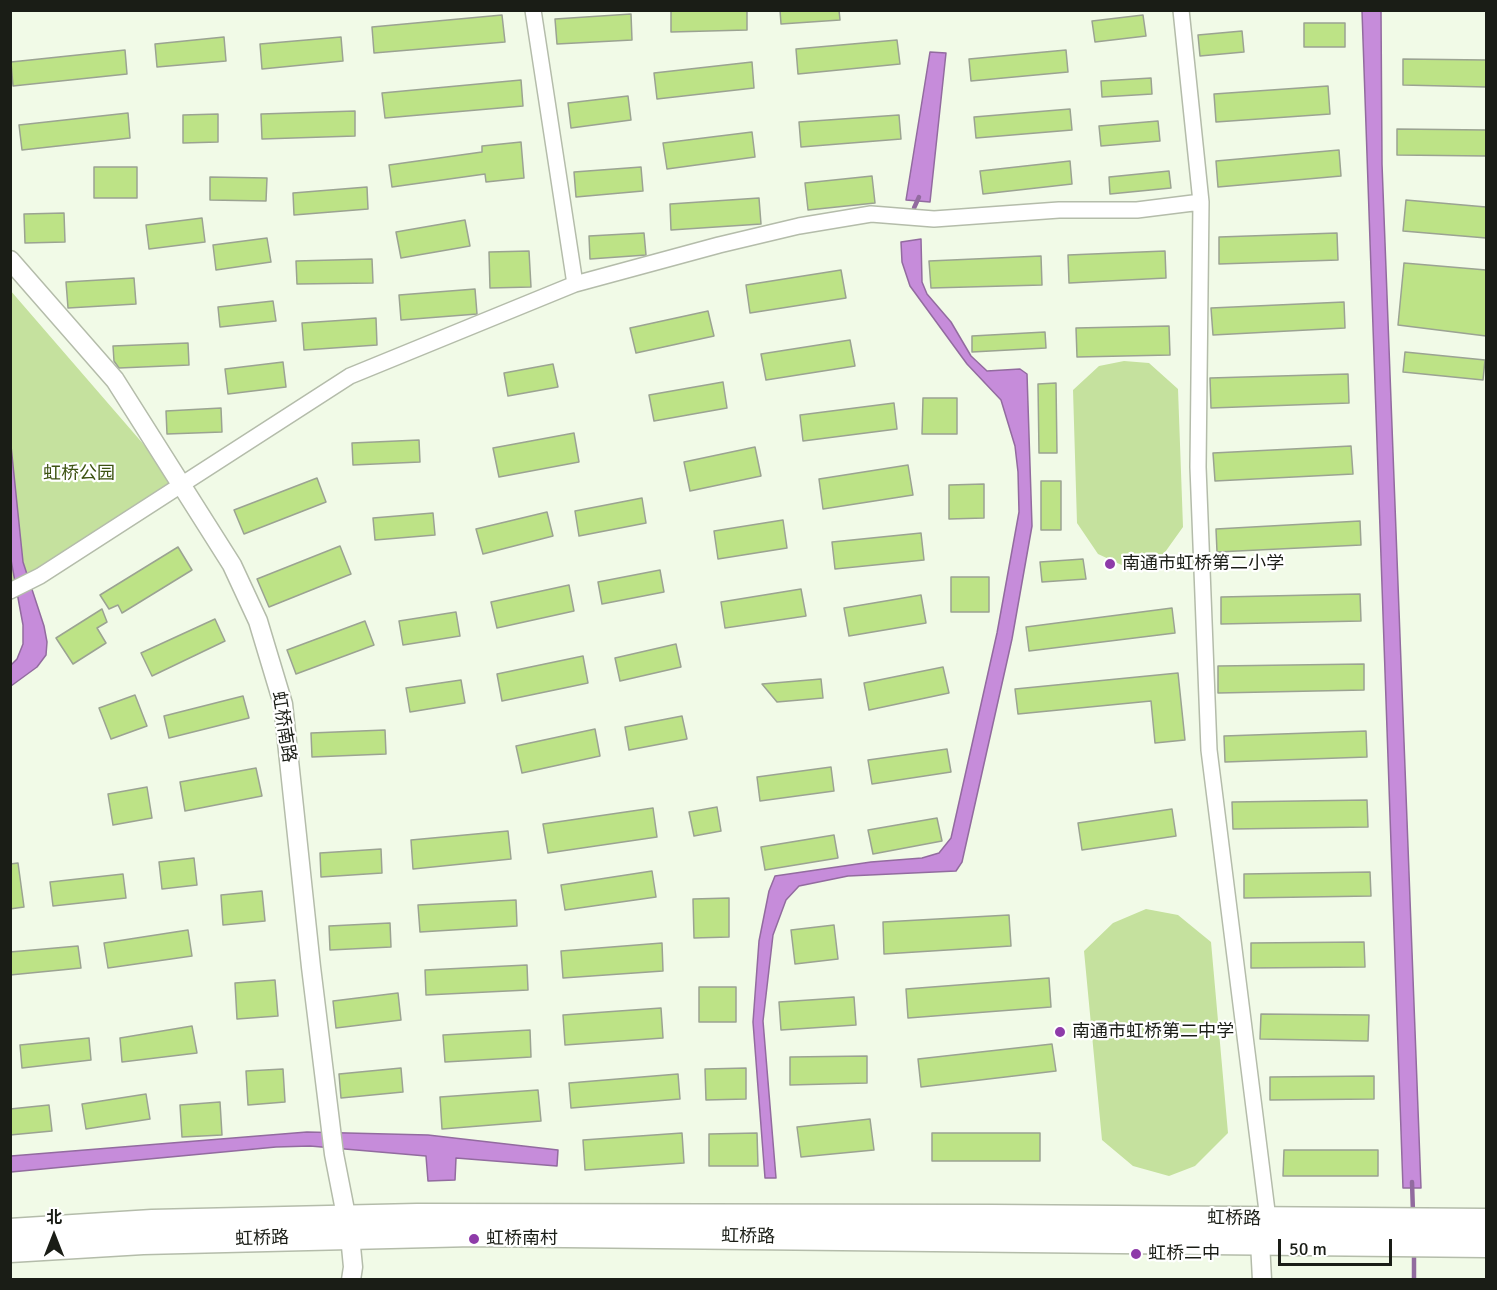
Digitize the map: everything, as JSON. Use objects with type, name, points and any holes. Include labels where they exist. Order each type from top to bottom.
[{"type":"main road","name":"虹桥路","points":[[10,1250],[347,1227],[453,1216],[1486,1221]]},
{"type":"main road","name":"虹桥路","points":[[10,1231],[152,1222],[497,1234],[1486,1245]]},
{"type":"street","points":[[533,10],[575,284]]},
{"type":"street","points":[[1181,10],[1201,202],[1198,467],[1209,750],[1268,1219]]},
{"type":"street","points":[[10,591],[40,576],[350,376],[575,284],[719,245],[800,226],[872,214],[934,219],[1059,210],[1137,210],[1201,202]]},
{"type":"street","name":"虹桥南路","points":[[10,260],[115,380],[232,565],[258,621],[283,704],[334,1154],[353,1267],[351,1280]]},
{"type":"street","points":[[1260,1242],[1262,1280]]},
{"type":"green space","name":"虹桥公园","points":[[10,290],[177,483],[63,571],[11,597]]},
{"type":"green space","points":[[1124,361],[1149,363],[1178,389],[1183,527],[1163,555],[1144,565],[1126,567],[1098,554],[1077,523],[1073,390],[1099,366]]},
{"type":"green space","points":[[1146,909],[1178,915],[1211,942],[1228,1133],[1195,1166],[1169,1176],[1133,1166],[1102,1140],[1084,951],[1113,923]]},
{"type":"shaded area","points":[[1362,11],[1381,11],[1382,164],[1421,1188],[1403,1188]]},
{"type":"shaded area","points":[[930,52],[946,53],[930,202],[906,200]]},
{"type":"shaded area","points":[[921,239],[922,282],[927,294],[951,322],[971,356],[987,371],[1020,369],[1027,374],[1032,526],[1012,639],[962,862],[956,871],[848,876],[799,886],[786,900],[773,935],[763,1021],[776,1178],[765,1178],[753,1022],[759,941],[769,891],[775,876],[871,862],[922,858],[939,853],[951,838],[997,633],[1019,512],[1015,446],[1001,400],[967,364],[910,286],[902,262],[901,242]]},
{"type":"shaded area","points":[[10,436],[23,562],[47,642],[46,655],[37,667],[11,686],[11,665],[17,659],[23,644],[23,625],[11,560]]},
{"type":"shaded area","points":[[307,1132],[428,1135],[558,1150],[557,1166],[456,1158],[455,1180],[428,1181],[426,1156],[310,1146],[276,1147],[11,1172],[11,1156]]},
{"type":"building","points":[[671,10],[747,10],[747,30],[671,32]]},
{"type":"building","points":[[780,10],[839,10],[840,20],[781,24]]},
{"type":"building","points":[[631,14],[632,40],[557,44],[555,19]]},
{"type":"building","points":[[502,15],[505,42],[374,53],[372,27]]},
{"type":"building","points":[[1143,15],[1146,36],[1095,42],[1092,21]]},
{"type":"building","points":[[1304,23],[1345,23],[1345,47],[1304,47]]},
{"type":"building","points":[[1242,31],[1244,52],[1200,56],[1198,35]]},
{"type":"building","points":[[224,37],[226,61],[157,67],[155,44]]},
{"type":"building","points":[[341,37],[343,61],[262,69],[260,44]]},
{"type":"building","points":[[897,40],[900,64],[798,74],[796,49]]},
{"type":"building","points":[[125,50],[127,74],[13,86],[11,62]]},
{"type":"building","points":[[1066,50],[1068,72],[971,81],[969,59]]},
{"type":"building","points":[[1403,59],[1486,60],[1486,87],[1403,85]]},
{"type":"building","points":[[752,62],[754,88],[657,99],[654,73]]},
{"type":"building","points":[[1151,78],[1152,94],[1102,97],[1101,81]]},
{"type":"building","points":[[521,80],[523,106],[385,118],[382,93]]},
{"type":"building","points":[[1328,86],[1330,114],[1216,122],[1214,94]]},
{"type":"building","points":[[628,96],[631,120],[571,128],[568,103]]},
{"type":"building","points":[[1070,109],[1072,130],[976,138],[974,117]]},
{"type":"building","points":[[355,111],[355,136],[262,139],[261,114]]},
{"type":"building","points":[[128,113],[130,138],[22,150],[19,125]]},
{"type":"building","points":[[218,114],[218,142],[183,143],[183,115]]},
{"type":"building","points":[[899,115],[901,139],[801,147],[799,122]]},
{"type":"building","points":[[1158,121],[1160,141],[1101,146],[1099,126]]},
{"type":"building","points":[[1397,129],[1486,130],[1486,156],[1397,155]]},
{"type":"building","points":[[752,132],[755,157],[667,169],[663,143]]},
{"type":"building","points":[[521,142],[524,178],[486,182],[485,174],[392,187],[389,165],[482,152],[482,146]]},
{"type":"building","points":[[1339,150],[1341,176],[1218,187],[1216,161]]},
{"type":"building","points":[[1070,161],[1072,184],[983,194],[980,171]]},
{"type":"building","points":[[94,167],[137,167],[137,198],[94,198]]},
{"type":"building","points":[[641,167],[643,191],[576,197],[574,172]]},
{"type":"building","points":[[1169,171],[1171,188],[1110,194],[1109,177]]},
{"type":"building","points":[[872,176],[875,203],[808,210],[805,183]]},
{"type":"building","points":[[210,177],[267,178],[266,201],[210,200]]},
{"type":"building","points":[[367,187],[368,209],[294,215],[293,193]]},
{"type":"building","points":[[759,198],[761,224],[671,230],[670,204]]},
{"type":"building","points":[[1406,200],[1486,207],[1486,238],[1403,231]]},
{"type":"building","points":[[64,213],[65,242],[25,243],[24,214]]},
{"type":"building","points":[[202,218],[205,242],[149,249],[146,225]]},
{"type":"building","points":[[465,220],[470,246],[401,258],[396,232]]},
{"type":"building","points":[[644,233],[646,255],[590,259],[589,236]]},
{"type":"building","points":[[1337,233],[1338,260],[1219,264],[1219,237]]},
{"type":"building","points":[[267,238],[271,262],[216,270],[213,245]]},
{"type":"building","points":[[529,251],[531,287],[490,288],[489,252]]},
{"type":"building","points":[[1165,251],[1166,278],[1069,283],[1068,255]]},
{"type":"building","points":[[1041,256],[1042,285],[931,288],[929,261]]},
{"type":"building","points":[[372,259],[373,283],[297,284],[296,261]]},
{"type":"building","points":[[1404,263],[1486,270],[1486,336],[1398,325]]},
{"type":"building","points":[[841,270],[846,298],[750,313],[746,285]]},
{"type":"building","points":[[134,278],[136,304],[68,308],[66,282]]},
{"type":"building","points":[[475,289],[477,314],[401,320],[399,295]]},
{"type":"building","points":[[273,301],[276,321],[220,327],[218,307]]},
{"type":"building","points":[[1344,302],[1345,328],[1213,335],[1211,308]]},
{"type":"building","points":[[708,311],[714,336],[636,353],[630,328]]},
{"type":"building","points":[[376,318],[377,345],[304,350],[302,323]]},
{"type":"building","points":[[1169,326],[1170,355],[1077,357],[1076,328]]},
{"type":"building","points":[[1045,332],[1046,348],[972,352],[972,336]]},
{"type":"building","points":[[850,340],[855,366],[766,380],[761,354]]},
{"type":"building","points":[[188,343],[189,365],[119,368],[114,361],[113,346]]},
{"type":"building","points":[[1405,352],[1485,360],[1483,380],[1403,372]]},
{"type":"building","points":[[283,362],[286,387],[228,394],[225,369]]},
{"type":"building","points":[[553,364],[558,387],[508,396],[504,373]]},
{"type":"building","points":[[1348,374],[1349,403],[1211,408],[1210,378]]},
{"type":"building","points":[[723,382],[727,408],[654,421],[649,395]]},
{"type":"building","points":[[1056,383],[1057,453],[1039,453],[1038,384]]},
{"type":"building","points":[[923,398],[957,398],[957,434],[922,434]]},
{"type":"building","points":[[894,403],[897,429],[803,441],[800,415]]},
{"type":"building","points":[[221,408],[222,432],[167,434],[166,411]]},
{"type":"building","points":[[574,433],[579,462],[499,477],[493,448]]},
{"type":"building","points":[[419,440],[420,462],[353,465],[352,443]]},
{"type":"building","points":[[1351,446],[1353,474],[1215,481],[1213,453]]},
{"type":"building","points":[[755,447],[761,476],[690,491],[684,462]]},
{"type":"building","points":[[908,465],[913,495],[823,509],[819,479]]},
{"type":"building","points":[[317,478],[326,502],[244,534],[234,510]]},
{"type":"building","points":[[1041,481],[1061,481],[1061,530],[1041,530]]},
{"type":"building","points":[[984,484],[984,518],[949,519],[949,485]]},
{"type":"building","points":[[642,498],[646,523],[579,536],[575,511]]},
{"type":"building","points":[[547,512],[553,536],[483,554],[476,529]]},
{"type":"building","points":[[433,513],[435,535],[375,540],[373,518]]},
{"type":"building","points":[[783,520],[787,548],[718,559],[714,531]]},
{"type":"building","points":[[1360,521],[1361,545],[1217,552],[1216,529]]},
{"type":"building","points":[[921,533],[924,560],[835,569],[832,542]]},
{"type":"building","points":[[340,546],[351,574],[269,607],[257,579]]},
{"type":"building","points":[[178,547],[192,570],[122,613],[118,605],[109,609],[100,595]]},
{"type":"building","points":[[1083,559],[1086,579],[1042,582],[1040,562]]},
{"type":"building","points":[[660,570],[664,592],[602,604],[598,582]]},
{"type":"building","points":[[951,577],[989,577],[989,612],[951,612]]},
{"type":"building","points":[[569,585],[574,611],[497,628],[491,602]]},
{"type":"building","points":[[801,589],[806,616],[725,628],[721,602]]},
{"type":"building","points":[[1360,594],[1361,621],[1221,624],[1221,597]]},
{"type":"building","points":[[921,595],[926,623],[849,636],[844,608]]},
{"type":"building","points":[[1172,608],[1175,633],[1029,651],[1026,627]]},
{"type":"building","points":[[102,609],[107,622],[97,628],[106,643],[73,664],[56,638]]},
{"type":"building","points":[[456,612],[460,636],[403,645],[399,621]]},
{"type":"building","points":[[215,619],[225,641],[152,676],[141,653]]},
{"type":"building","points":[[365,621],[374,645],[296,674],[287,650]]},
{"type":"building","points":[[676,644],[681,667],[620,681],[615,658]]},
{"type":"building","points":[[583,656],[588,683],[502,701],[497,674]]},
{"type":"building","points":[[1364,664],[1364,690],[1218,693],[1218,666]]},
{"type":"building","points":[[943,667],[949,693],[869,710],[864,683]]},
{"type":"building","points":[[1178,673],[1185,740],[1155,743],[1151,701],[1018,714],[1015,689]]},
{"type":"building","points":[[821,679],[823,698],[777,702],[762,684]]},
{"type":"building","points":[[461,680],[465,703],[410,712],[406,688]]},
{"type":"building","points":[[135,695],[147,726],[111,739],[99,708]]},
{"type":"building","points":[[243,696],[249,718],[169,738],[164,716]]},
{"type":"building","points":[[682,716],[687,739],[629,750],[625,727]]},
{"type":"building","points":[[595,729],[600,756],[522,773],[516,746]]},
{"type":"building","points":[[385,730],[386,754],[312,757],[311,733]]},
{"type":"building","points":[[1366,731],[1367,757],[1225,762],[1224,736]]},
{"type":"building","points":[[947,749],[951,772],[872,784],[868,760]]},
{"type":"building","points":[[831,767],[834,791],[760,801],[757,777]]},
{"type":"building","points":[[256,768],[262,796],[185,811],[180,782]]},
{"type":"building","points":[[147,787],[152,818],[113,825],[108,794]]},
{"type":"building","points":[[1367,800],[1368,827],[1233,829],[1232,802]]},
{"type":"building","points":[[717,807],[721,831],[694,836],[689,812]]},
{"type":"building","points":[[653,808],[657,837],[548,853],[543,824]]},
{"type":"building","points":[[1172,809],[1176,836],[1082,850],[1078,823]]},
{"type":"building","points":[[937,818],[942,841],[873,854],[868,830]]},
{"type":"building","points":[[508,831],[511,859],[413,869],[411,840]]},
{"type":"building","points":[[834,835],[838,858],[765,870],[761,847]]},
{"type":"building","points":[[381,849],[382,873],[321,877],[320,853]]},
{"type":"building","points":[[194,858],[197,885],[162,889],[159,862]]},
{"type":"building","points":[[18,863],[24,907],[10,909],[10,864]]},
{"type":"building","points":[[652,871],[656,897],[565,910],[561,885]]},
{"type":"building","points":[[1370,872],[1371,896],[1244,898],[1244,874]]},
{"type":"building","points":[[123,874],[126,898],[53,906],[50,882]]},
{"type":"building","points":[[262,891],[265,921],[223,925],[221,895]]},
{"type":"building","points":[[729,898],[729,937],[694,938],[693,899]]},
{"type":"building","points":[[516,900],[517,926],[420,932],[418,905]]},
{"type":"building","points":[[1009,915],[1011,946],[884,954],[883,922]]},
{"type":"building","points":[[390,923],[391,947],[330,950],[329,926]]},
{"type":"building","points":[[834,925],[838,959],[795,964],[791,930]]},
{"type":"building","points":[[188,930],[192,956],[108,968],[104,943]]},
{"type":"building","points":[[1364,942],[1365,967],[1251,968],[1251,943]]},
{"type":"building","points":[[662,943],[663,971],[563,978],[561,951]]},
{"type":"building","points":[[78,946],[81,968],[10,975],[10,952]]},
{"type":"building","points":[[527,965],[528,990],[426,995],[425,970]]},
{"type":"building","points":[[1049,978],[1051,1007],[908,1018],[906,989]]},
{"type":"building","points":[[275,980],[278,1016],[237,1019],[235,983]]},
{"type":"building","points":[[699,987],[736,987],[736,1022],[699,1022]]},
{"type":"building","points":[[398,993],[401,1020],[336,1028],[333,1001]]},
{"type":"building","points":[[854,997],[856,1025],[781,1030],[779,1002]]},
{"type":"building","points":[[661,1008],[663,1038],[565,1045],[563,1015]]},
{"type":"building","points":[[1261,1014],[1369,1015],[1368,1041],[1260,1039]]},
{"type":"building","points":[[192,1026],[197,1053],[122,1062],[120,1038]]},
{"type":"building","points":[[530,1030],[531,1057],[445,1062],[443,1035]]},
{"type":"building","points":[[89,1038],[91,1060],[22,1068],[20,1045]]},
{"type":"building","points":[[1052,1044],[1056,1071],[921,1087],[918,1059]]},
{"type":"building","points":[[867,1056],[867,1083],[790,1085],[790,1057]]},
{"type":"building","points":[[401,1068],[403,1092],[341,1098],[339,1074]]},
{"type":"building","points":[[746,1068],[746,1099],[706,1100],[705,1069]]},
{"type":"building","points":[[283,1069],[285,1102],[248,1105],[246,1071]]},
{"type":"building","points":[[678,1074],[680,1099],[571,1108],[569,1083]]},
{"type":"building","points":[[1374,1076],[1374,1099],[1270,1100],[1270,1077]]},
{"type":"building","points":[[538,1090],[541,1121],[442,1129],[440,1097]]},
{"type":"building","points":[[146,1094],[150,1119],[86,1129],[82,1104]]},
{"type":"building","points":[[220,1102],[222,1135],[182,1137],[180,1105]]},
{"type":"building","points":[[49,1105],[52,1131],[10,1135],[10,1109]]},
{"type":"building","points":[[870,1119],[874,1150],[801,1157],[797,1127]]},
{"type":"building","points":[[682,1133],[684,1163],[585,1170],[583,1140]]},
{"type":"building","points":[[757,1133],[758,1166],[709,1166],[709,1134]]},
{"type":"building","points":[[932,1133],[1040,1133],[1040,1161],[932,1161]]},
{"type":"building","points":[[1284,1150],[1378,1150],[1378,1176],[1283,1176]]},
{"type":"waterway","points":[[914,208],[919,197]]},
{"type":"waterway","points":[[1412,1182],[1413,1213]]},
{"type":"waterway","points":[[1414,1251],[1414,1280]]},
{"type":"place","name":"南通市虹桥第二小学","points":[[1110,564]]},
{"type":"place","name":"南通市虹桥第二中学","points":[[1060,1032]]},
{"type":"place","name":"虹桥南村","points":[[474,1239]]},
{"type":"place","name":"虹桥二中","points":[[1136,1254]]}]
